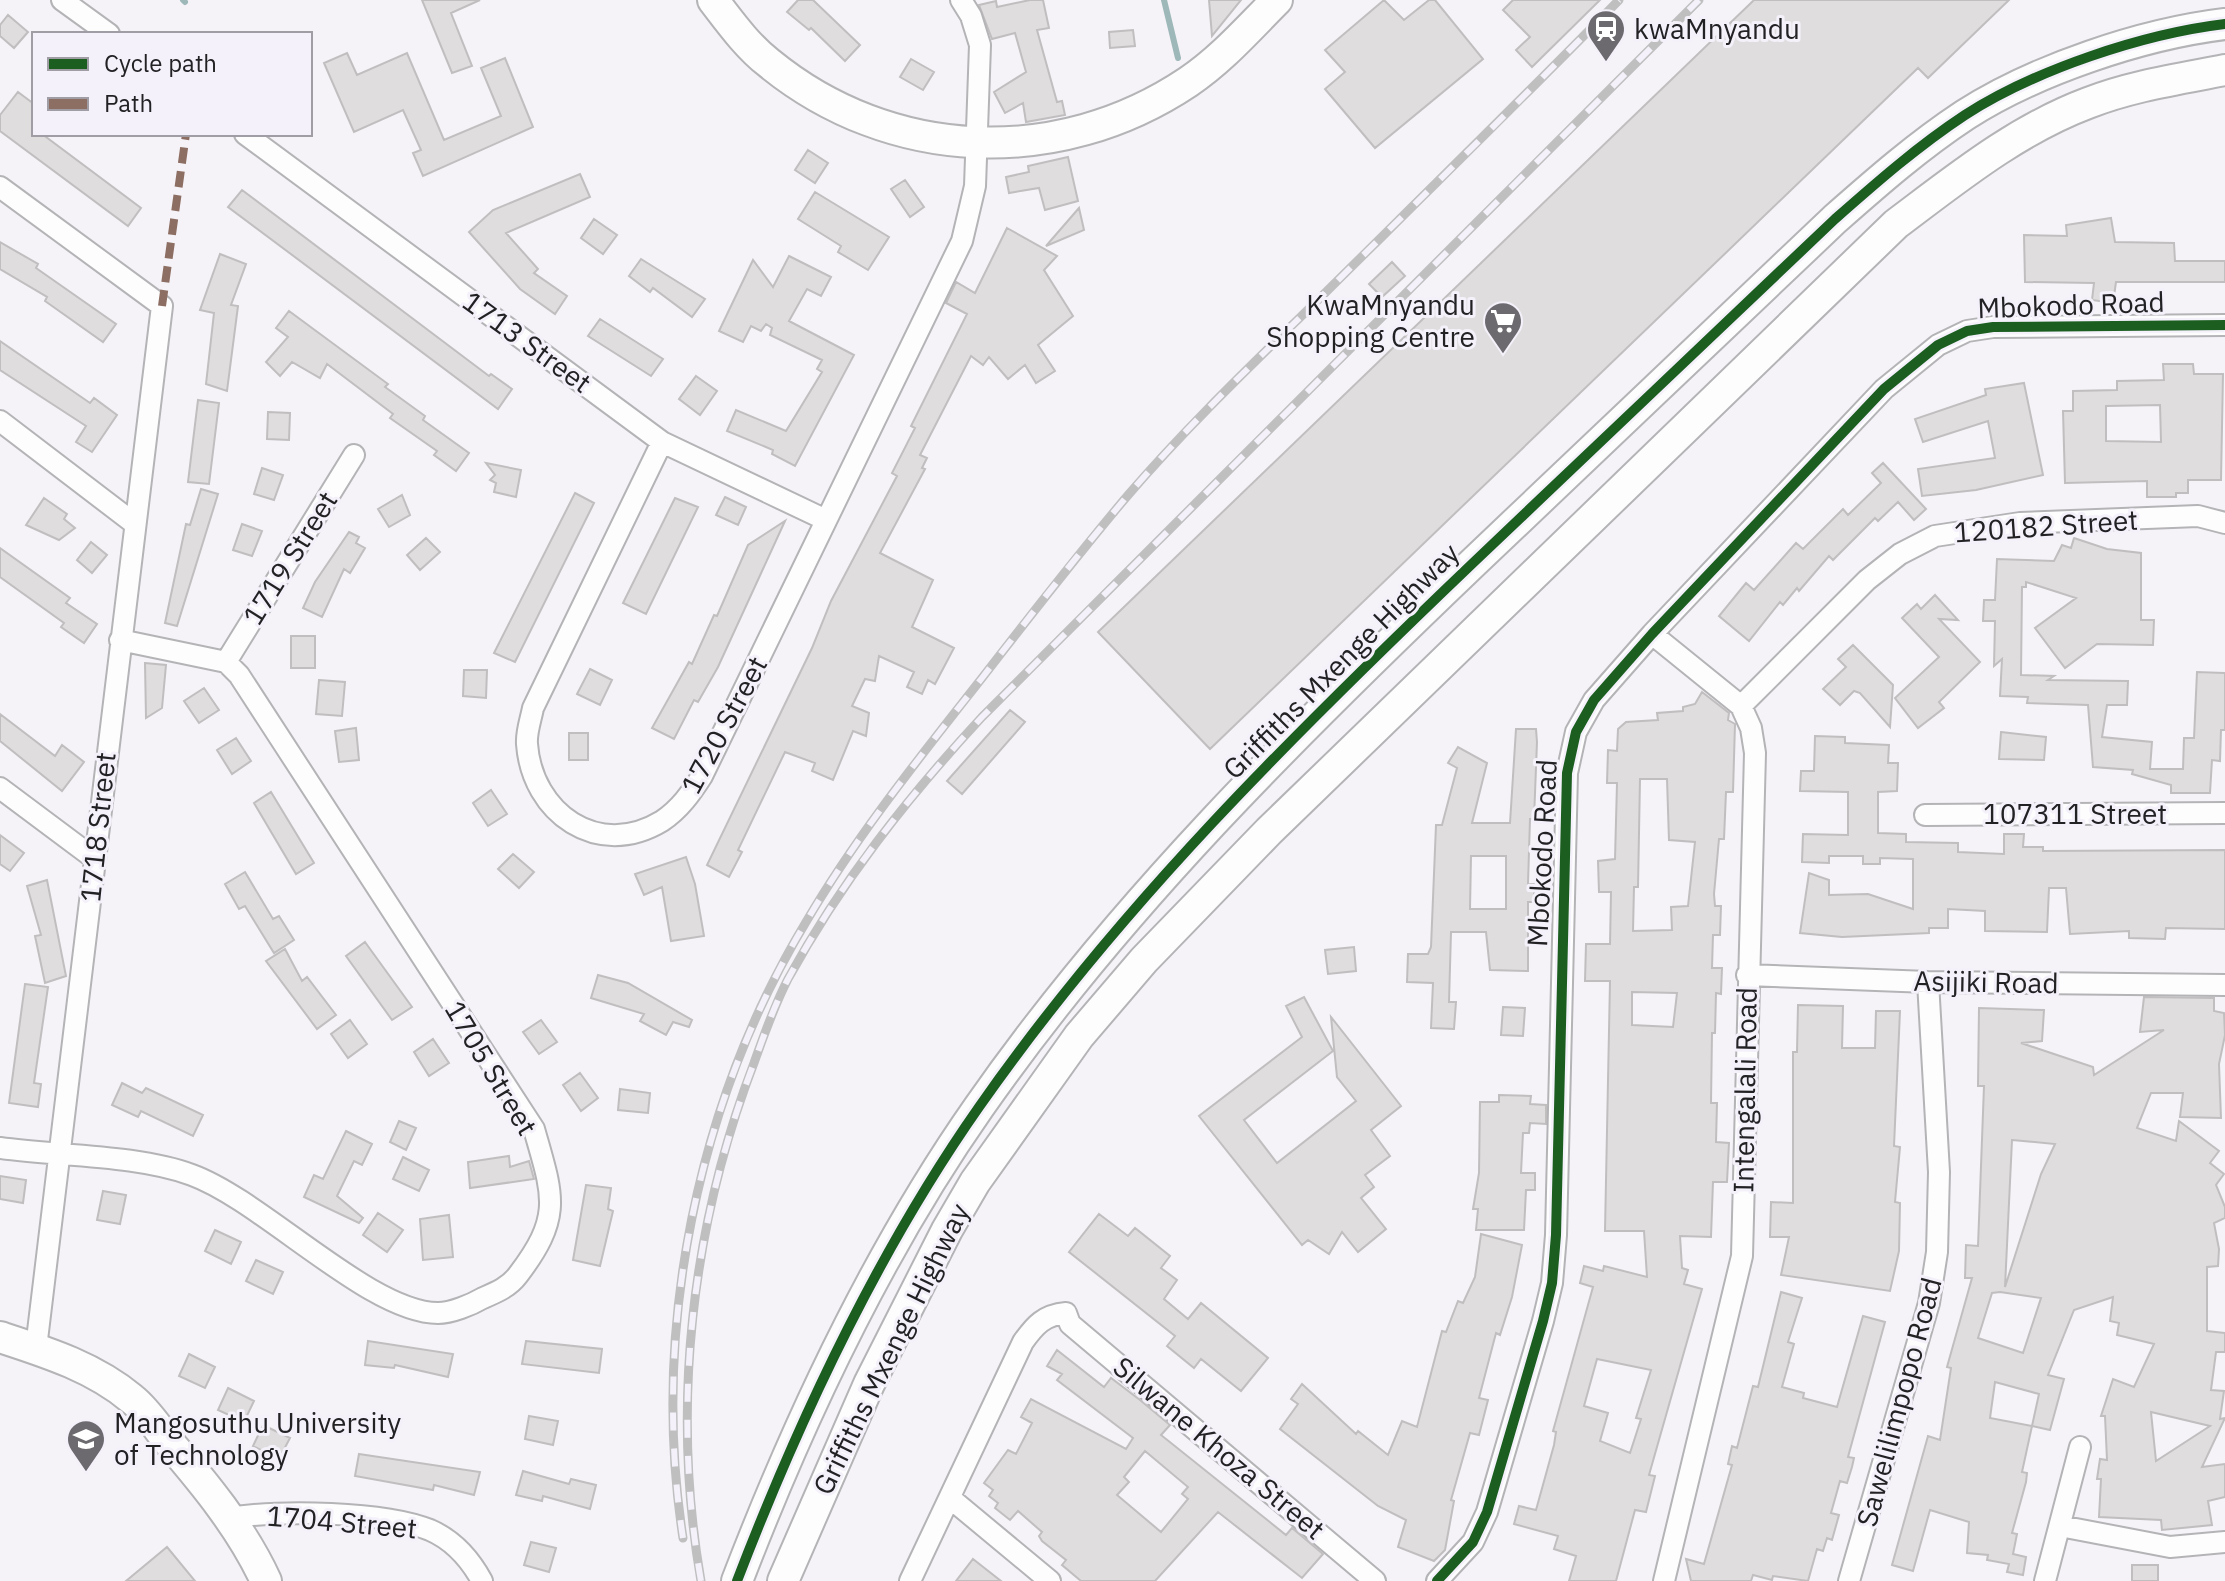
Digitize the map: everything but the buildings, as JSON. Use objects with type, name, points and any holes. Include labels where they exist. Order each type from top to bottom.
[{"type":"street","points":[[62,0],[106,32]]},
{"type":"street","points":[[713,0],[768,63],[843,110],[930,141],[976,144],[1035,141],[1102,123],[1144,107],[1222,56],[1277,0]]},
{"type":"street","name":"1720 Street","points":[[662,442],[533,708],[526,741],[532,772],[547,802],[569,823],[596,834],[625,834],[661,821],[686,801],[702,776],[962,241],[971,214],[980,45],[971,16],[961,0]]},
{"type":"street","name":"Griffiths Mxenge Highway","points":[[740,1573],[845,1337],[942,1163],[1025,1042],[1185,852],[1365,667],[1835,219],[1906,156],[1967,114],[2044,76],[2115,51],[2225,24]]},
{"type":"street","name":"Griffiths Mxenge Highway","points":[[783,1581],[909,1300],[975,1182],[1079,1036],[1198,902],[1491,613],[1896,224],[1982,160],[2076,108],[2160,83],[2225,70]]},
{"type":"street","name":"1713 Street","points":[[248,136],[662,442],[826,520]]},
{"type":"street","name":"1718 Street","points":[[0,187],[162,306],[120,640],[62,1157],[36,1348]]},
{"type":"street","name":"Mbokodo Road","points":[[1437,1581],[1473,1542],[1487,1512],[1552,1283],[1567,773],[1576,732],[1594,700],[1652,634],[1884,389],[1938,345],[1967,331],[1993,327],[2225,325]]},
{"type":"street","points":[[0,421],[135,524]]},
{"type":"street","name":"1719 Street","points":[[226,662],[354,455]]},
{"type":"street","name":"120182 Street","points":[[1741,706],[1867,580],[1900,554],[1935,536],[2020,523],[2198,516],[2225,523]]},
{"type":"street","points":[[1652,634],[1741,706]]},
{"type":"street","points":[[120,640],[226,662]]},
{"type":"street","name":"1705 Street","points":[[0,1148],[62,1157],[128,1161],[191,1174],[231,1193],[374,1292],[404,1305],[438,1314],[474,1304],[511,1284],[535,1252],[551,1218],[550,1185],[534,1129],[259,704],[226,662]]},
{"type":"street","name":"Intengalali Road","points":[[1664,1581],[1742,1256],[1755,753],[1751,728],[1741,706]]},
{"type":"street","points":[[0,788],[95,859]]},
{"type":"street","name":"107311 Street","points":[[1925,815],[2225,813]]},
{"type":"street","name":"Asijiki Road","points":[[1747,975],[1928,982],[2225,985]]},
{"type":"street","name":"Sawelilimpopo Road","points":[[1849,1581],[1929,1303],[1937,1252],[1939,1172],[1928,982]]},
{"type":"street","name":"Silwane Khoza Street","points":[[950,1498],[1023,1342],[1036,1324],[1051,1315],[1066,1313],[1070,1324],[1375,1581]]},
{"type":"street","points":[[0,1337],[36,1348],[100,1377],[134,1400],[206,1485],[254,1555],[266,1581]]},
{"type":"street","points":[[2045,1581],[2080,1447]]},
{"type":"street","points":[[910,1581],[950,1498],[1050,1581]]},
{"type":"street","name":"1704 Street","points":[[229,1518],[280,1513],[398,1521],[429,1530],[447,1540],[470,1561],[482,1581]]},
{"type":"street","points":[[2060,1526],[2170,1547],[2225,1542]]},
{"type":"waterway","points":[[1164,0],[1178,58]]},
{"type":"railway","points":[[683,1538],[675,1459],[673,1379],[679,1299],[692,1220],[711,1141],[736,1065],[768,992],[806,922],[846,858],[913,767],[1073,562],[1152,468],[1225,391],[1619,0]]},
{"type":"railway","points":[[701,1581],[692,1516],[688,1384],[702,1253],[732,1125],[765,1031],[808,943],[877,842],[982,717],[1699,0]]},
{"type":"marked path","points":[[162,306],[186,136]]},
{"type":"cycle path","points":[[737,1581],[787,1458],[844,1336],[907,1219],[942,1162],[1033,1033],[1091,960],[1151,890],[1277,755],[1474,562],[1835,219],[1914,152],[1965,115],[2056,69],[2125,45],[2225,24]]},
{"type":"cycle path","points":[[1437,1581],[1473,1542],[1487,1512],[1552,1283],[1556,1235],[1567,773],[1576,732],[1594,700],[1652,634],[1884,389],[1938,345],[1967,331],[1993,327],[2225,325]]},
{"type":"place","name":"kwaMnyandu","points":[[1606,63]]},
{"type":"place","name":"KwaMnyandu Shopping Centre","points":[[1503,355]]},
{"type":"place","name":"Mangosuthu University of Technology","points":[[86,1473]]}]
